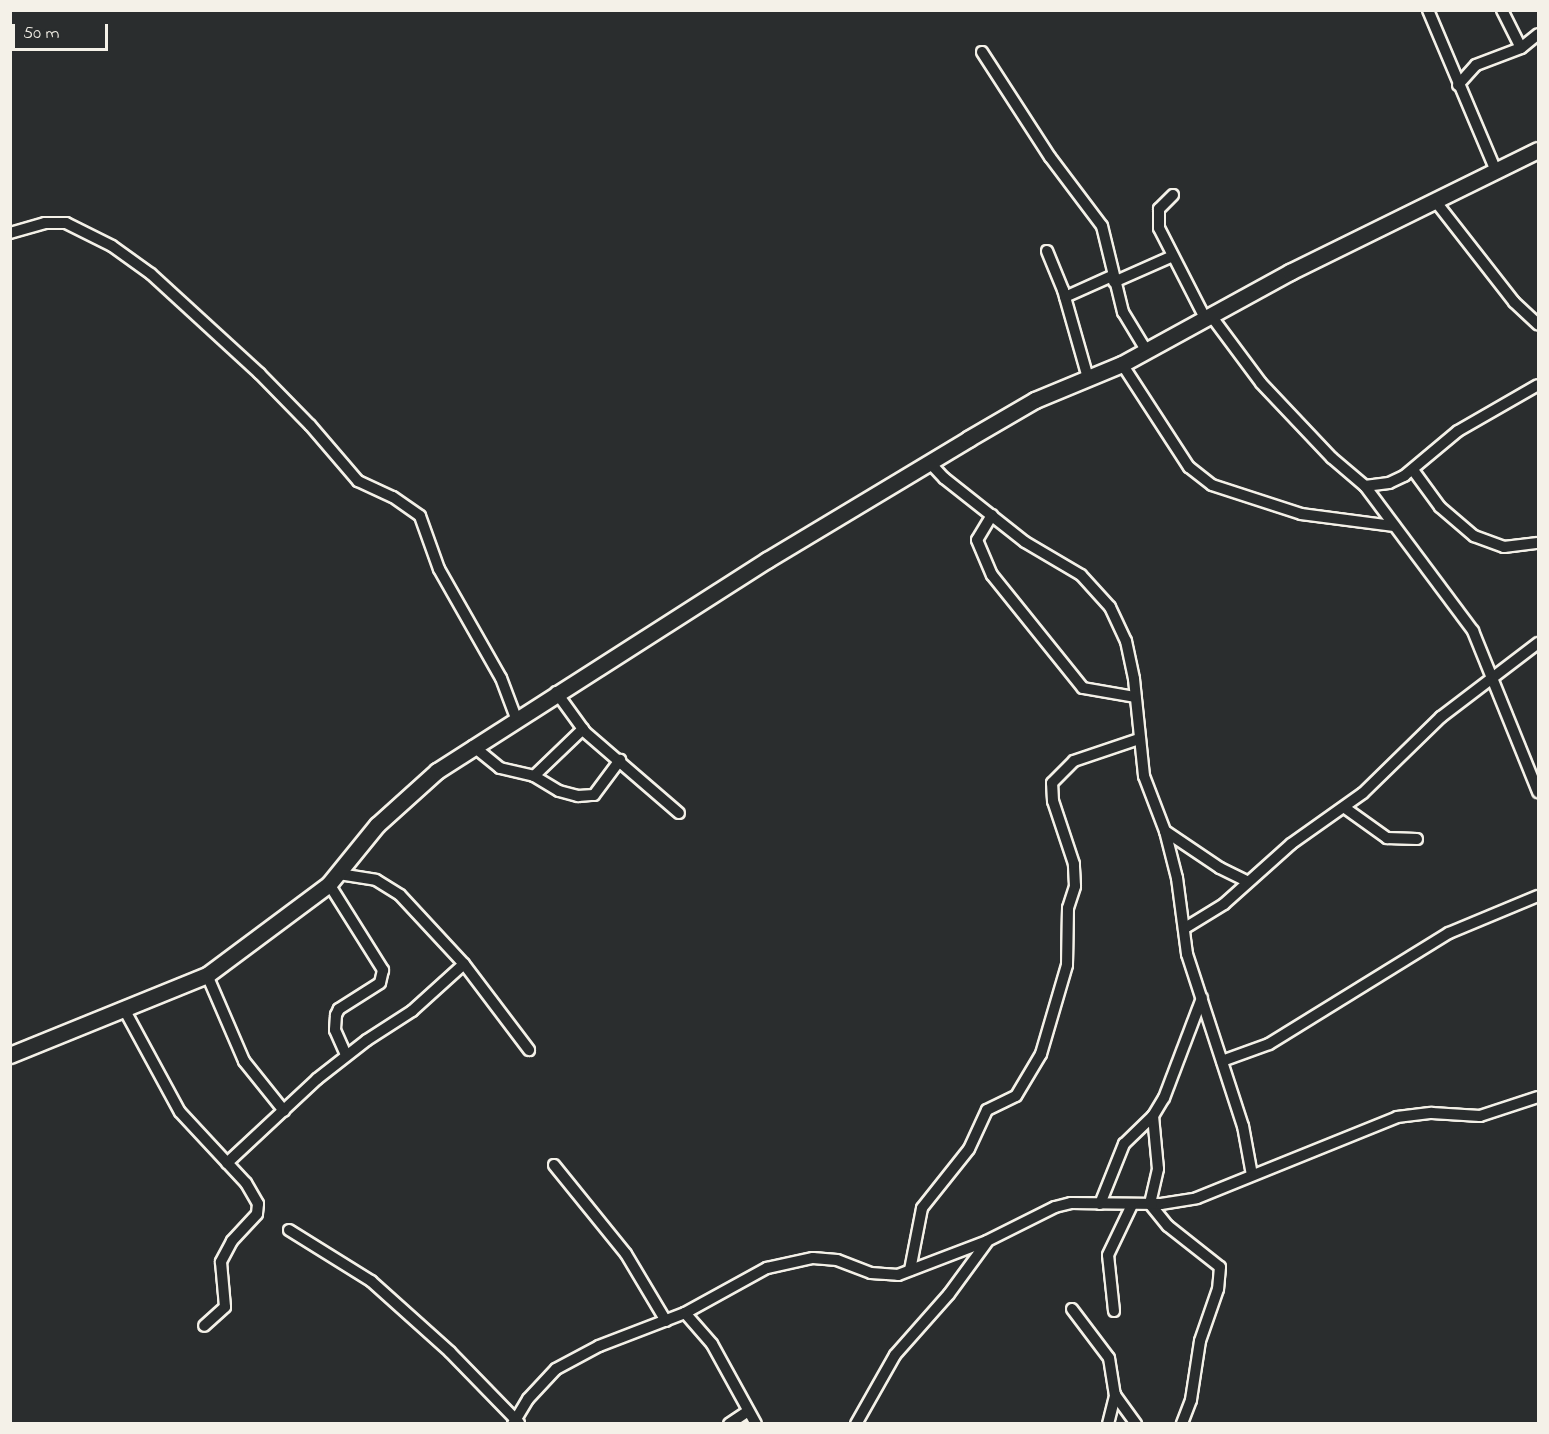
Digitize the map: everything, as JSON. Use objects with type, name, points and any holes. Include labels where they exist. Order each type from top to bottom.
[{"type":"street","points":[[1428,10],[1496,171]]},
{"type":"street","points":[[1502,10],[1521,48]]},
{"type":"street","points":[[1458,85],[1482,62],[1521,48],[1539,34]]},
{"type":"street","points":[[982,52],[1044,148],[1102,226],[1108,238],[1113,279],[1123,312],[1146,351]]},
{"type":"street","points":[[10,1055],[207,975],[334,879],[403,798],[473,746],[556,692],[1019,409],[1035,400],[1122,364],[1290,272],[1539,150]]},
{"type":"street","points":[[1173,195],[1159,209],[1157,221],[1173,256],[1209,318],[1261,383],[1332,458],[1365,486],[1458,606],[1473,631],[1539,792]]},
{"type":"street","points":[[1436,202],[1514,302],[1539,324]]},
{"type":"street","points":[[10,233],[45,223],[66,223],[112,246],[151,274],[259,373],[310,425],[358,481],[393,497],[420,516],[439,569],[501,678],[516,718]]},
{"type":"street","points":[[1047,250],[1065,297],[1088,378]]},
{"type":"street","points":[[1065,297],[1173,256]]},
{"type":"street","points":[[1122,364],[1178,450],[1207,481],[1301,514],[1394,526]]},
{"type":"street","points":[[1365,486],[1389,483],[1413,470],[1458,431],[1539,385]]},
{"type":"street","points":[[930,463],[1025,542],[1081,575],[1098,591],[1126,641],[1144,776],[1165,831],[1185,928],[1187,954],[1243,1126],[1252,1175]]},
{"type":"street","points":[[1413,470],[1440,507],[1474,536],[1504,547],[1539,543]]},
{"type":"street","points":[[992,515],[977,540],[992,575],[1083,688],[1135,697]]},
{"type":"street","points":[[1185,928],[1224,904],[1291,844],[1345,808],[1388,772],[1441,717],[1539,643]]},
{"type":"street","points":[[556,692],[583,729],[679,813]]},
{"type":"street","points":[[534,776],[583,729]]},
{"type":"street","points":[[910,1270],[922,1208],[969,1149],[987,1110],[1016,1096],[1041,1054],[1067,965],[1068,908],[1075,886],[1074,864],[1053,801],[1052,783],[1074,761],[1139,739]]},
{"type":"street","points":[[473,746],[500,768],[534,776],[559,791],[590,796],[603,786],[620,760]]},
{"type":"street","points":[[1345,808],[1387,838],[1418,839]]},
{"type":"street","points":[[1165,831],[1220,868],[1247,881]]},
{"type":"street","points":[[334,879],[385,882],[464,964],[528,1050]]},
{"type":"street","points":[[334,879],[383,970],[380,984],[339,1009],[336,1015],[335,1030],[346,1055]]},
{"type":"street","points":[[1222,1061],[1269,1044],[1449,933],[1539,896]]},
{"type":"street","points":[[227,1163],[346,1055],[412,1011],[464,964]]},
{"type":"street","points":[[207,975],[244,1061],[284,1111]]},
{"type":"street","points":[[1100,1204],[1124,1144],[1153,1116],[1173,1078],[1202,998]]},
{"type":"street","points":[[124,1009],[180,1112],[252,1191],[258,1209],[225,1252],[221,1262],[225,1307],[204,1326]]},
{"type":"street","points":[[289,1230],[371,1281],[450,1352],[516,1422],[528,1399],[556,1369],[599,1346],[685,1313],[767,1268],[795,1260],[837,1260],[889,1275],[910,1270],[987,1241],[1055,1207],[1150,1204],[1197,1198],[1398,1117],[1432,1113],[1480,1116],[1539,1097]]},
{"type":"street","points":[[1150,1204],[1158,1162],[1153,1116]]},
{"type":"street","points":[[554,1165],[626,1254],[666,1321]]},
{"type":"street","points":[[1150,1204],[1168,1226],[1203,1256],[1220,1264],[1218,1289],[1200,1341],[1191,1400],[1182,1424]]},
{"type":"street","points":[[1114,1311],[1108,1255],[1132,1205]]},
{"type":"street","points":[[856,1424],[895,1355],[949,1294],[987,1241]]},
{"type":"street","points":[[1072,1309],[1109,1358],[1115,1395],[1108,1424]]},
{"type":"street","points":[[685,1313],[712,1344],[756,1424]]},
{"type":"street","points":[[1115,1395],[1136,1424]]},
{"type":"street","points":[[729,1424],[748,1411]]}]
